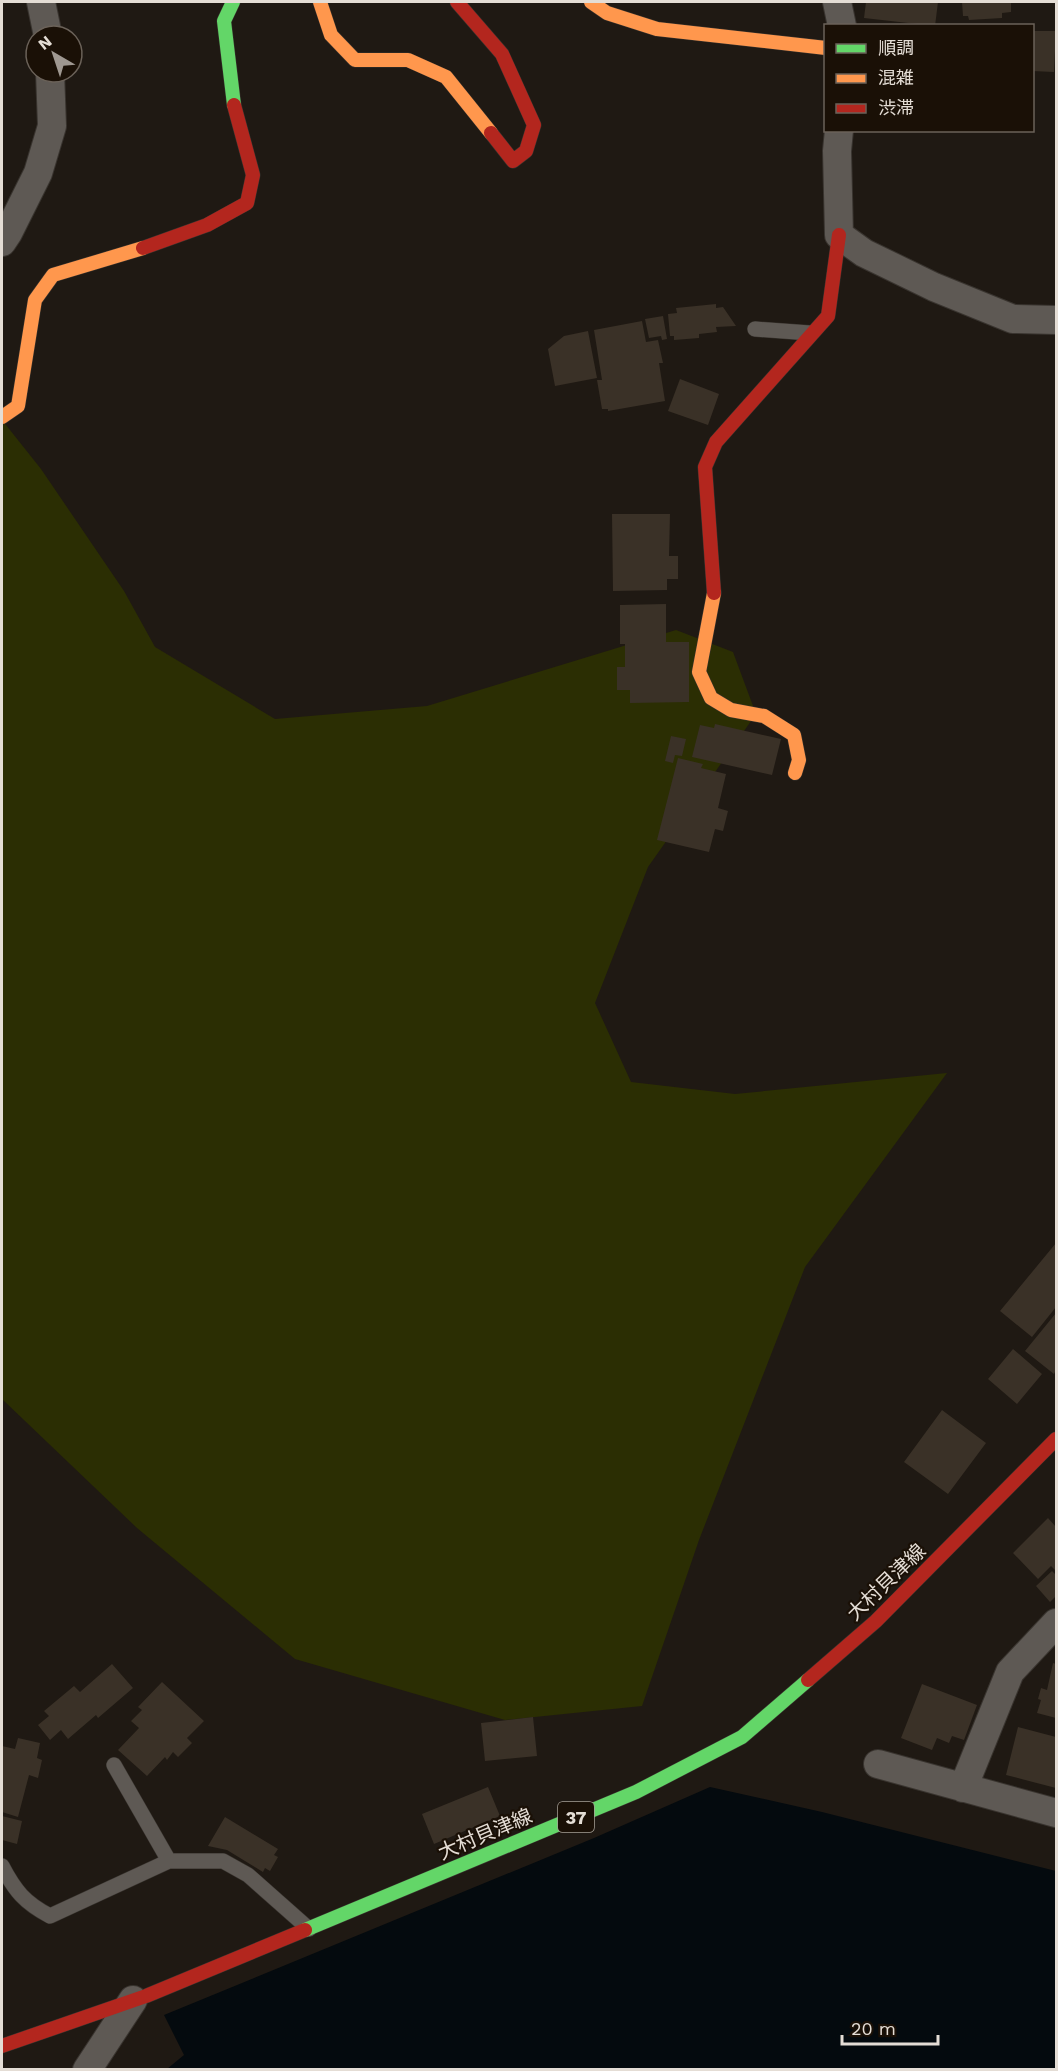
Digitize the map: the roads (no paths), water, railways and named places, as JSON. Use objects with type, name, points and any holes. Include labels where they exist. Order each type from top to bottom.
[{"type":"street","points":[[41,2],[46,24]]},
{"type":"street","points":[[2,417],[18,406],[35,300],[53,275],[136,251],[207,225],[247,203],[253,175],[232,98],[224,21],[233,2]]},
{"type":"street","points":[[320,2],[332,35],[355,60],[408,60],[446,77],[513,161],[526,151],[534,125],[502,54],[457,2]]},
{"type":"street","points":[[591,2],[607,14],[657,28],[824,48]]},
{"type":"street","points":[[837,2],[842,24]]},
{"type":"street","points":[[2,242],[38,173],[52,126],[50,84]]},
{"type":"street","points":[[795,773],[799,760],[794,735],[764,716],[731,710],[711,698],[699,672],[715,588],[705,467],[716,442],[828,316],[839,235],[837,151],[839,132]]},
{"type":"street","points":[[839,235],[864,253],[934,287],[1013,319],[1056,320]]},
{"type":"street","name":"大村貝津線","points":[[2,2046],[133,2000],[309,1929],[636,1792],[742,1737],[876,1621],[1056,1439]]},
{"type":"street","points":[[963,1788],[1010,1672],[1056,1623]]},
{"type":"street","points":[[878,1764],[1056,1813]]},
{"type":"street","points":[[87,2070],[133,2000]]},
{"type":"lane","points":[[754,329],[813,333]]},
{"type":"lane","points":[[114,1765],[169,1861]]},
{"type":"lane","points":[[2,1866],[14,1889],[31,1906],[50,1916],[169,1861],[223,1861],[248,1875],[309,1929]]}]
